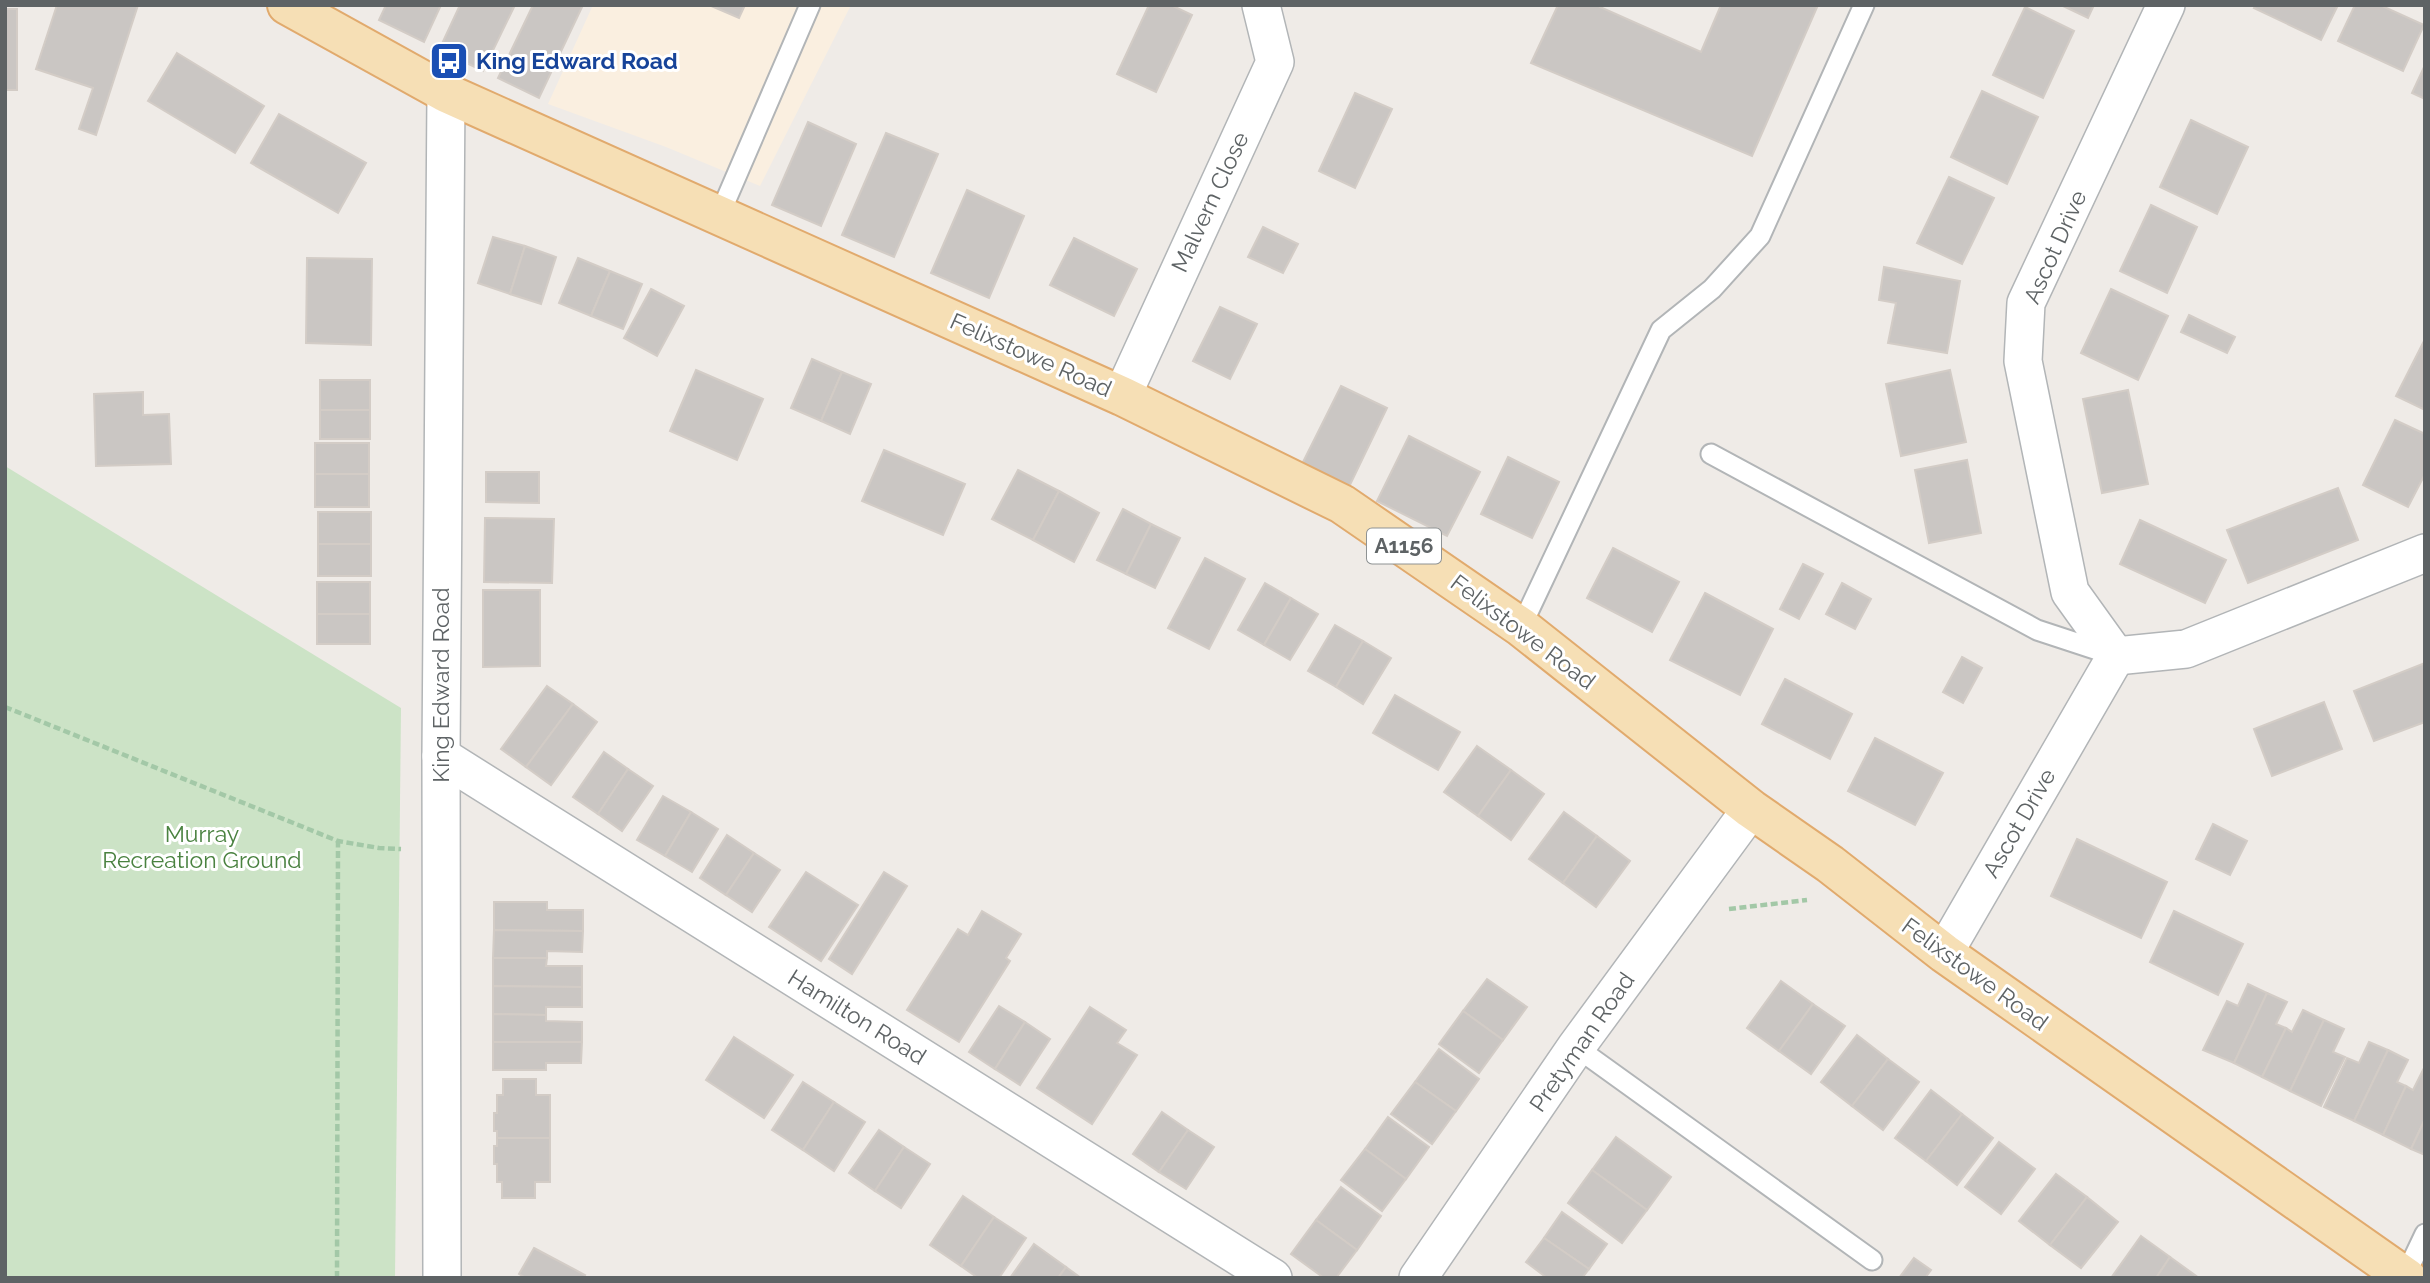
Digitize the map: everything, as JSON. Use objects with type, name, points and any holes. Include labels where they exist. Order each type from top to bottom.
[{"type":"main road","name":"Felixstowe Road","points":[[287,5],[446,93],[1122,396],[1342,504],[1521,627],[1751,809],[1830,864],[1944,953],[2406,1277]]},
{"type":"street","name":"Malvern Close","points":[[1122,396],[1275,62],[1262,5]]},
{"type":"street","name":"Ascot Drive","points":[[1944,953],[2116,656],[2070,592],[2023,362],[2026,303],[2166,5]]},
{"type":"street","name":"King Edward Road","points":[[442,1278],[441,756],[446,93]]},
{"type":"street","points":[[2116,656],[2186,649],[2425,553]]},
{"type":"street","name":"Hamilton Road","points":[[441,756],[1273,1278]]},
{"type":"street","name":"Pretyman Road","points":[[1418,1278],[1576,1047],[1751,809]]},
{"type":"lane","points":[[719,216],[810,5]]},
{"type":"lane","points":[[1521,627],[1661,330],[1712,289],[1760,236],[1864,5]]},
{"type":"lane","points":[[1711,454],[2037,630],[2116,656]]},
{"type":"lane","points":[[1576,1047],[1872,1260]]},
{"type":"lane","points":[[2406,1277],[2425,1234]]},
{"type":"path","points":[[5,706],[338,841],[379,848],[441,850]]},
{"type":"path","points":[[337,1278],[338,841]]},
{"type":"path","points":[[1716,911],[1812,899],[1801,892]]},
{"type":"shaded area","points":[[593,5],[851,5],[760,186],[666,147],[548,104]]},
{"type":"green space","name":"Murray Recreation Ground","points":[[5,466],[401,708],[395,1278],[5,1278]]},
{"type":"building","points":[[57,5],[138,5],[96,135],[79,129],[93,88],[36,69]]},
{"type":"building","points":[[386,5],[441,5],[424,42],[379,20]]},
{"type":"building","points":[[460,5],[515,5],[483,71],[439,50]]},
{"type":"building","points":[[533,5],[583,5],[539,98],[498,78]]},
{"type":"building","points":[[709,5],[745,5],[739,18]]},
{"type":"building","points":[[1149,5],[1171,5],[1192,15],[1156,92],[1117,74]]},
{"type":"building","points":[[1558,5],[1601,5],[1600,7],[1701,52],[1721,5],[1818,5],[1752,156],[1531,63]]},
{"type":"building","points":[[2061,5],[2094,5],[2088,18]]},
{"type":"building","points":[[2256,5],[2338,5],[2321,40],[2254,8]]},
{"type":"building","points":[[2355,5],[2380,5],[2424,25],[2403,71],[2338,41]]},
{"type":"building","points":[[2025,7],[2074,31],[2043,98],[1993,75]]},
{"type":"building","points":[[5,9],[17,9],[17,90],[5,90]]},
{"type":"building","points":[[177,53],[264,106],[235,153],[148,101]]},
{"type":"building","points":[[2425,65],[2425,99],[2412,93]]},
{"type":"building","points":[[1982,91],[2038,117],[2007,184],[1951,157]]},
{"type":"building","points":[[1355,93],[1392,109],[1355,188],[1319,171]]},
{"type":"building","points":[[279,114],[366,163],[338,213],[251,163]]},
{"type":"building","points":[[2191,120],[2248,147],[2217,214],[2160,187]]},
{"type":"building","points":[[808,122],[856,144],[821,226],[772,205]]},
{"type":"building","points":[[886,133],[938,154],[894,257],[842,235]]},
{"type":"building","points":[[1949,177],[1994,198],[1962,264],[1917,243]]},
{"type":"building","points":[[967,190],[1024,216],[989,298],[931,273]]},
{"type":"building","points":[[2151,205],[2197,227],[2167,293],[2120,271]]},
{"type":"building","points":[[1263,227],[1298,244],[1283,273],[1248,257]]},
{"type":"building","points":[[493,237],[525,246],[510,294],[478,283]]},
{"type":"building","points":[[1074,238],[1137,269],[1114,316],[1050,285]]},
{"type":"building","points":[[525,246],[556,257],[541,304],[510,294]]},
{"type":"building","points":[[307,258],[372,259],[371,345],[306,343]]},
{"type":"building","points":[[578,258],[610,271],[591,316],[559,303]]},
{"type":"building","points":[[1884,267],[1960,281],[1947,353],[1888,343],[1896,303],[1879,300]]},
{"type":"building","points":[[610,271],[642,284],[623,329],[591,316]]},
{"type":"building","points":[[651,289],[684,306],[657,356],[624,338]]},
{"type":"building","points":[[2111,289],[2168,316],[2138,380],[2081,353]]},
{"type":"building","points":[[1220,307],[1257,324],[1230,379],[1193,361]]},
{"type":"building","points":[[2189,315],[2235,337],[2227,353],[2181,332]]},
{"type":"building","points":[[2425,339],[2425,410],[2396,396]]},
{"type":"building","points":[[812,359],[842,372],[821,421],[791,408]]},
{"type":"building","points":[[696,370],[763,399],[737,460],[670,431]]},
{"type":"building","points":[[1950,370],[1966,442],[1901,456],[1886,384]]},
{"type":"building","points":[[842,372],[871,384],[850,434],[821,421]]},
{"type":"building","points":[[320,380],[370,380],[370,410],[320,410]]},
{"type":"building","points":[[1341,386],[1387,408],[1349,487],[1302,464]]},
{"type":"building","points":[[2128,390],[2148,484],[2102,493],[2083,399]]},
{"type":"building","points":[[143,392],[143,415],[169,414],[171,464],[96,466],[94,394]]},
{"type":"building","points":[[320,410],[370,410],[370,439],[320,439]]},
{"type":"building","points":[[2395,420],[2425,434],[2425,474],[2408,507],[2363,485]]},
{"type":"building","points":[[1409,436],[1480,472],[1447,536],[1377,501]]},
{"type":"building","points":[[315,443],[369,443],[369,474],[315,474]]},
{"type":"building","points":[[884,450],[965,484],[943,535],[862,501]]},
{"type":"building","points":[[1508,457],[1559,482],[1532,538],[1481,514]]},
{"type":"building","points":[[1967,460],[1981,533],[1929,543],[1915,470]]},
{"type":"building","points":[[1018,470],[1059,491],[1033,540],[992,519]]},
{"type":"building","points":[[486,472],[539,472],[539,503],[486,502]]},
{"type":"building","points":[[315,474],[369,474],[369,507],[315,507]]},
{"type":"building","points":[[2338,488],[2358,540],[2248,583],[2227,530]]},
{"type":"building","points":[[1059,491],[1099,513],[1074,562],[1033,540]]},
{"type":"building","points":[[1123,509],[1151,524],[1126,574],[1097,560]]},
{"type":"building","points":[[318,512],[371,512],[371,544],[318,544]]},
{"type":"building","points":[[485,518],[554,519],[552,583],[484,582]]},
{"type":"building","points":[[2140,520],[2226,560],[2205,603],[2120,564]]},
{"type":"building","points":[[1151,524],[1180,538],[1155,588],[1126,574]]},
{"type":"building","points":[[318,544],[371,544],[371,576],[318,576]]},
{"type":"building","points":[[1613,548],[1679,582],[1652,632],[1587,598]]},
{"type":"building","points":[[1205,558],[1245,579],[1209,649],[1168,628]]},
{"type":"building","points":[[1803,564],[1823,574],[1799,619],[1780,609]]},
{"type":"building","points":[[317,582],[370,582],[370,614],[317,614]]},
{"type":"building","points":[[1265,583],[1291,598],[1264,645],[1238,630]]},
{"type":"building","points":[[1842,583],[1871,599],[1855,629],[1826,614]]},
{"type":"building","points":[[483,590],[540,590],[540,666],[483,667]]},
{"type":"building","points":[[1705,593],[1773,629],[1740,695],[1670,660]]},
{"type":"building","points":[[1291,598],[1318,614],[1290,660],[1264,645]]},
{"type":"building","points":[[317,614],[370,614],[370,644],[317,644]]},
{"type":"building","points":[[1335,625],[1363,641],[1336,687],[1308,671]]},
{"type":"building","points":[[1363,641],[1391,658],[1363,704],[1336,687]]},
{"type":"building","points":[[1962,657],[1982,668],[1963,703],[1943,692]]},
{"type":"building","points":[[2425,663],[2425,722],[2374,741],[2354,691]]},
{"type":"building","points":[[1785,679],[1852,714],[1830,759],[1762,724]]},
{"type":"building","points":[[547,686],[573,704],[526,767],[501,749]]},
{"type":"building","points":[[1395,695],[1460,732],[1438,770],[1373,733]]},
{"type":"building","points":[[2324,702],[2342,749],[2272,776],[2254,729]]},
{"type":"building","points":[[573,704],[597,722],[551,785],[526,767]]},
{"type":"building","points":[[1875,738],[1943,773],[1915,825],[1848,791]]},
{"type":"building","points":[[1477,746],[1511,770],[1478,816],[1444,792]]},
{"type":"building","points":[[604,752],[628,769],[598,814],[573,797]]},
{"type":"building","points":[[628,769],[653,786],[622,831],[598,814]]},
{"type":"building","points":[[1511,770],[1544,794],[1511,840],[1478,816]]},
{"type":"building","points":[[663,796],[691,812],[665,856],[637,840]]},
{"type":"building","points":[[691,812],[718,829],[692,872],[665,856]]},
{"type":"building","points":[[1564,812],[1597,836],[1563,883],[1529,859]]},
{"type":"building","points":[[2213,824],[2247,841],[2230,875],[2196,859]]},
{"type":"building","points":[[727,835],[754,853],[726,895],[700,878]]},
{"type":"building","points":[[1597,836],[1630,861],[1596,907],[1563,883]]},
{"type":"building","points":[[2077,839],[2167,882],[2141,938],[2051,896]]},
{"type":"building","points":[[754,853],[780,870],[752,912],[726,895]]},
{"type":"building","points":[[806,872],[858,905],[821,961],[769,927]]},
{"type":"building","points":[[884,872],[907,886],[852,974],[829,959]]},
{"type":"building","points":[[494,902],[547,902],[547,910],[583,910],[583,931],[494,930]]},
{"type":"building","points":[[982,911],[1021,934],[1006,958],[1010,961],[959,1042],[907,1010],[958,929],[968,935]]},
{"type":"building","points":[[2174,911],[2243,944],[2218,995],[2150,962]]},
{"type":"building","points":[[494,930],[583,931],[582,952],[547,951],[547,958],[493,958]]},
{"type":"building","points":[[493,958],[547,958],[546,966],[582,966],[582,987],[493,986]]},
{"type":"building","points":[[1487,979],[1527,1007],[1503,1040],[1463,1011]]},
{"type":"building","points":[[1781,981],[1813,1004],[1779,1051],[1747,1028]]},
{"type":"building","points":[[2248,984],[2267,993],[2234,1063],[2203,1050],[2227,1001],[2238,1006]]},
{"type":"building","points":[[493,986],[582,987],[582,1007],[546,1007],[546,1015],[493,1014]]},
{"type":"building","points":[[2267,993],[2287,1002],[2276,1024],[2286,1028],[2262,1077],[2234,1063]]},
{"type":"building","points":[[1813,1004],[1845,1026],[1811,1074],[1779,1051]]},
{"type":"building","points":[[999,1006],[1025,1022],[995,1069],[969,1052]]},
{"type":"building","points":[[1090,1007],[1126,1030],[1117,1043],[1137,1055],[1092,1124],[1037,1088]]},
{"type":"building","points":[[2303,1010],[2324,1020],[2290,1091],[2262,1077],[2286,1028],[2292,1032]]},
{"type":"building","points":[[1463,1011],[1503,1040],[1479,1073],[1439,1044]]},
{"type":"building","points":[[493,1014],[546,1015],[546,1021],[582,1022],[582,1042],[493,1042]]},
{"type":"building","points":[[2324,1020],[2344,1029],[2333,1052],[2345,1057],[2321,1106],[2290,1091]]},
{"type":"building","points":[[1025,1022],[1050,1039],[1020,1085],[995,1069]]},
{"type":"building","points":[[1857,1035],[1888,1059],[1852,1106],[1821,1082]]},
{"type":"building","points":[[734,1037],[793,1075],[764,1118],[706,1080]]},
{"type":"building","points":[[493,1042],[582,1042],[581,1063],[546,1063],[546,1070],[493,1070]]},
{"type":"building","points":[[2369,1042],[2388,1050],[2354,1121],[2324,1107],[2347,1058],[2359,1063]]},
{"type":"building","points":[[1439,1049],[1479,1079],[1456,1111],[1415,1082]]},
{"type":"building","points":[[2388,1050],[2408,1060],[2397,1082],[2406,1086],[2383,1135],[2354,1121]]},
{"type":"building","points":[[1888,1059],[1919,1082],[1883,1130],[1852,1106]]},
{"type":"building","points":[[2424,1068],[2425,1119],[2411,1149],[2383,1135],[2406,1086],[2413,1090]]},
{"type":"building","points":[[503,1079],[536,1079],[536,1095],[550,1095],[550,1138],[497,1138],[497,1131],[494,1131],[494,1113],[497,1113],[497,1095],[503,1095]]},
{"type":"building","points":[[803,1082],[834,1102],[803,1150],[772,1130]]},
{"type":"building","points":[[1415,1082],[1456,1111],[1432,1144],[1391,1114]]},
{"type":"building","points":[[1931,1090],[1962,1114],[1926,1161],[1895,1138]]},
{"type":"building","points":[[834,1102],[865,1122],[834,1171],[803,1150]]},
{"type":"building","points":[[1162,1112],[1188,1130],[1159,1172],[1133,1154]]},
{"type":"building","points":[[1962,1114],[1993,1138],[1957,1185],[1926,1161]]},
{"type":"building","points":[[1388,1117],[1429,1147],[1406,1179],[1365,1149]]},
{"type":"building","points":[[2425,1119],[2425,1155],[2411,1149]]},
{"type":"building","points":[[879,1130],[904,1147],[875,1191],[849,1173]]},
{"type":"building","points":[[1188,1130],[1214,1147],[1186,1189],[1159,1172]]},
{"type":"building","points":[[1616,1137],[1671,1177],[1647,1210],[1592,1170]]},
{"type":"building","points":[[497,1138],[550,1138],[550,1182],[535,1182],[535,1198],[502,1198],[502,1182],[497,1182],[497,1164],[494,1164]]},
{"type":"building","points":[[1999,1142],[2035,1169],[2001,1214],[1965,1187]]},
{"type":"building","points":[[904,1147],[930,1164],[901,1208],[875,1191]]},
{"type":"building","points":[[1365,1149],[1406,1179],[1382,1211],[1341,1180]]},
{"type":"building","points":[[1592,1170],[1647,1210],[1622,1243],[1568,1203]]},
{"type":"building","points":[[2056,1174],[2087,1197],[2050,1245],[2019,1221]]},
{"type":"building","points":[[1341,1187],[1381,1216],[1357,1250],[1316,1220]]},
{"type":"building","points":[[963,1196],[994,1217],[961,1266],[930,1245]]},
{"type":"building","points":[[2087,1197],[2118,1222],[2081,1268],[2050,1245]]},
{"type":"building","points":[[1562,1212],[1607,1244],[1589,1269],[1544,1238]]},
{"type":"building","points":[[994,1217],[1026,1238],[999,1278],[978,1278],[961,1266]]},
{"type":"building","points":[[1316,1220],[1357,1250],[1336,1278],[1324,1278],[1291,1254]]},
{"type":"building","points":[[2141,1236],[2170,1257],[2156,1278],[2111,1278]]},
{"type":"building","points":[[1544,1238],[1589,1269],[1582,1278],[1547,1278],[1526,1262]]},
{"type":"building","points":[[1034,1244],[1066,1267],[1058,1278],[1010,1278]]},
{"type":"building","points":[[534,1248],[585,1275],[583,1278],[526,1278],[519,1274]]},
{"type":"building","points":[[2170,1257],[2199,1278],[2156,1278]]},
{"type":"building","points":[[1914,1258],[1931,1270],[1925,1278],[1899,1278]]},
{"type":"building","points":[[1066,1267],[1081,1278],[1058,1278]]},
{"type":"place","name":"King Edward Road","points":[[449,61]]}]
